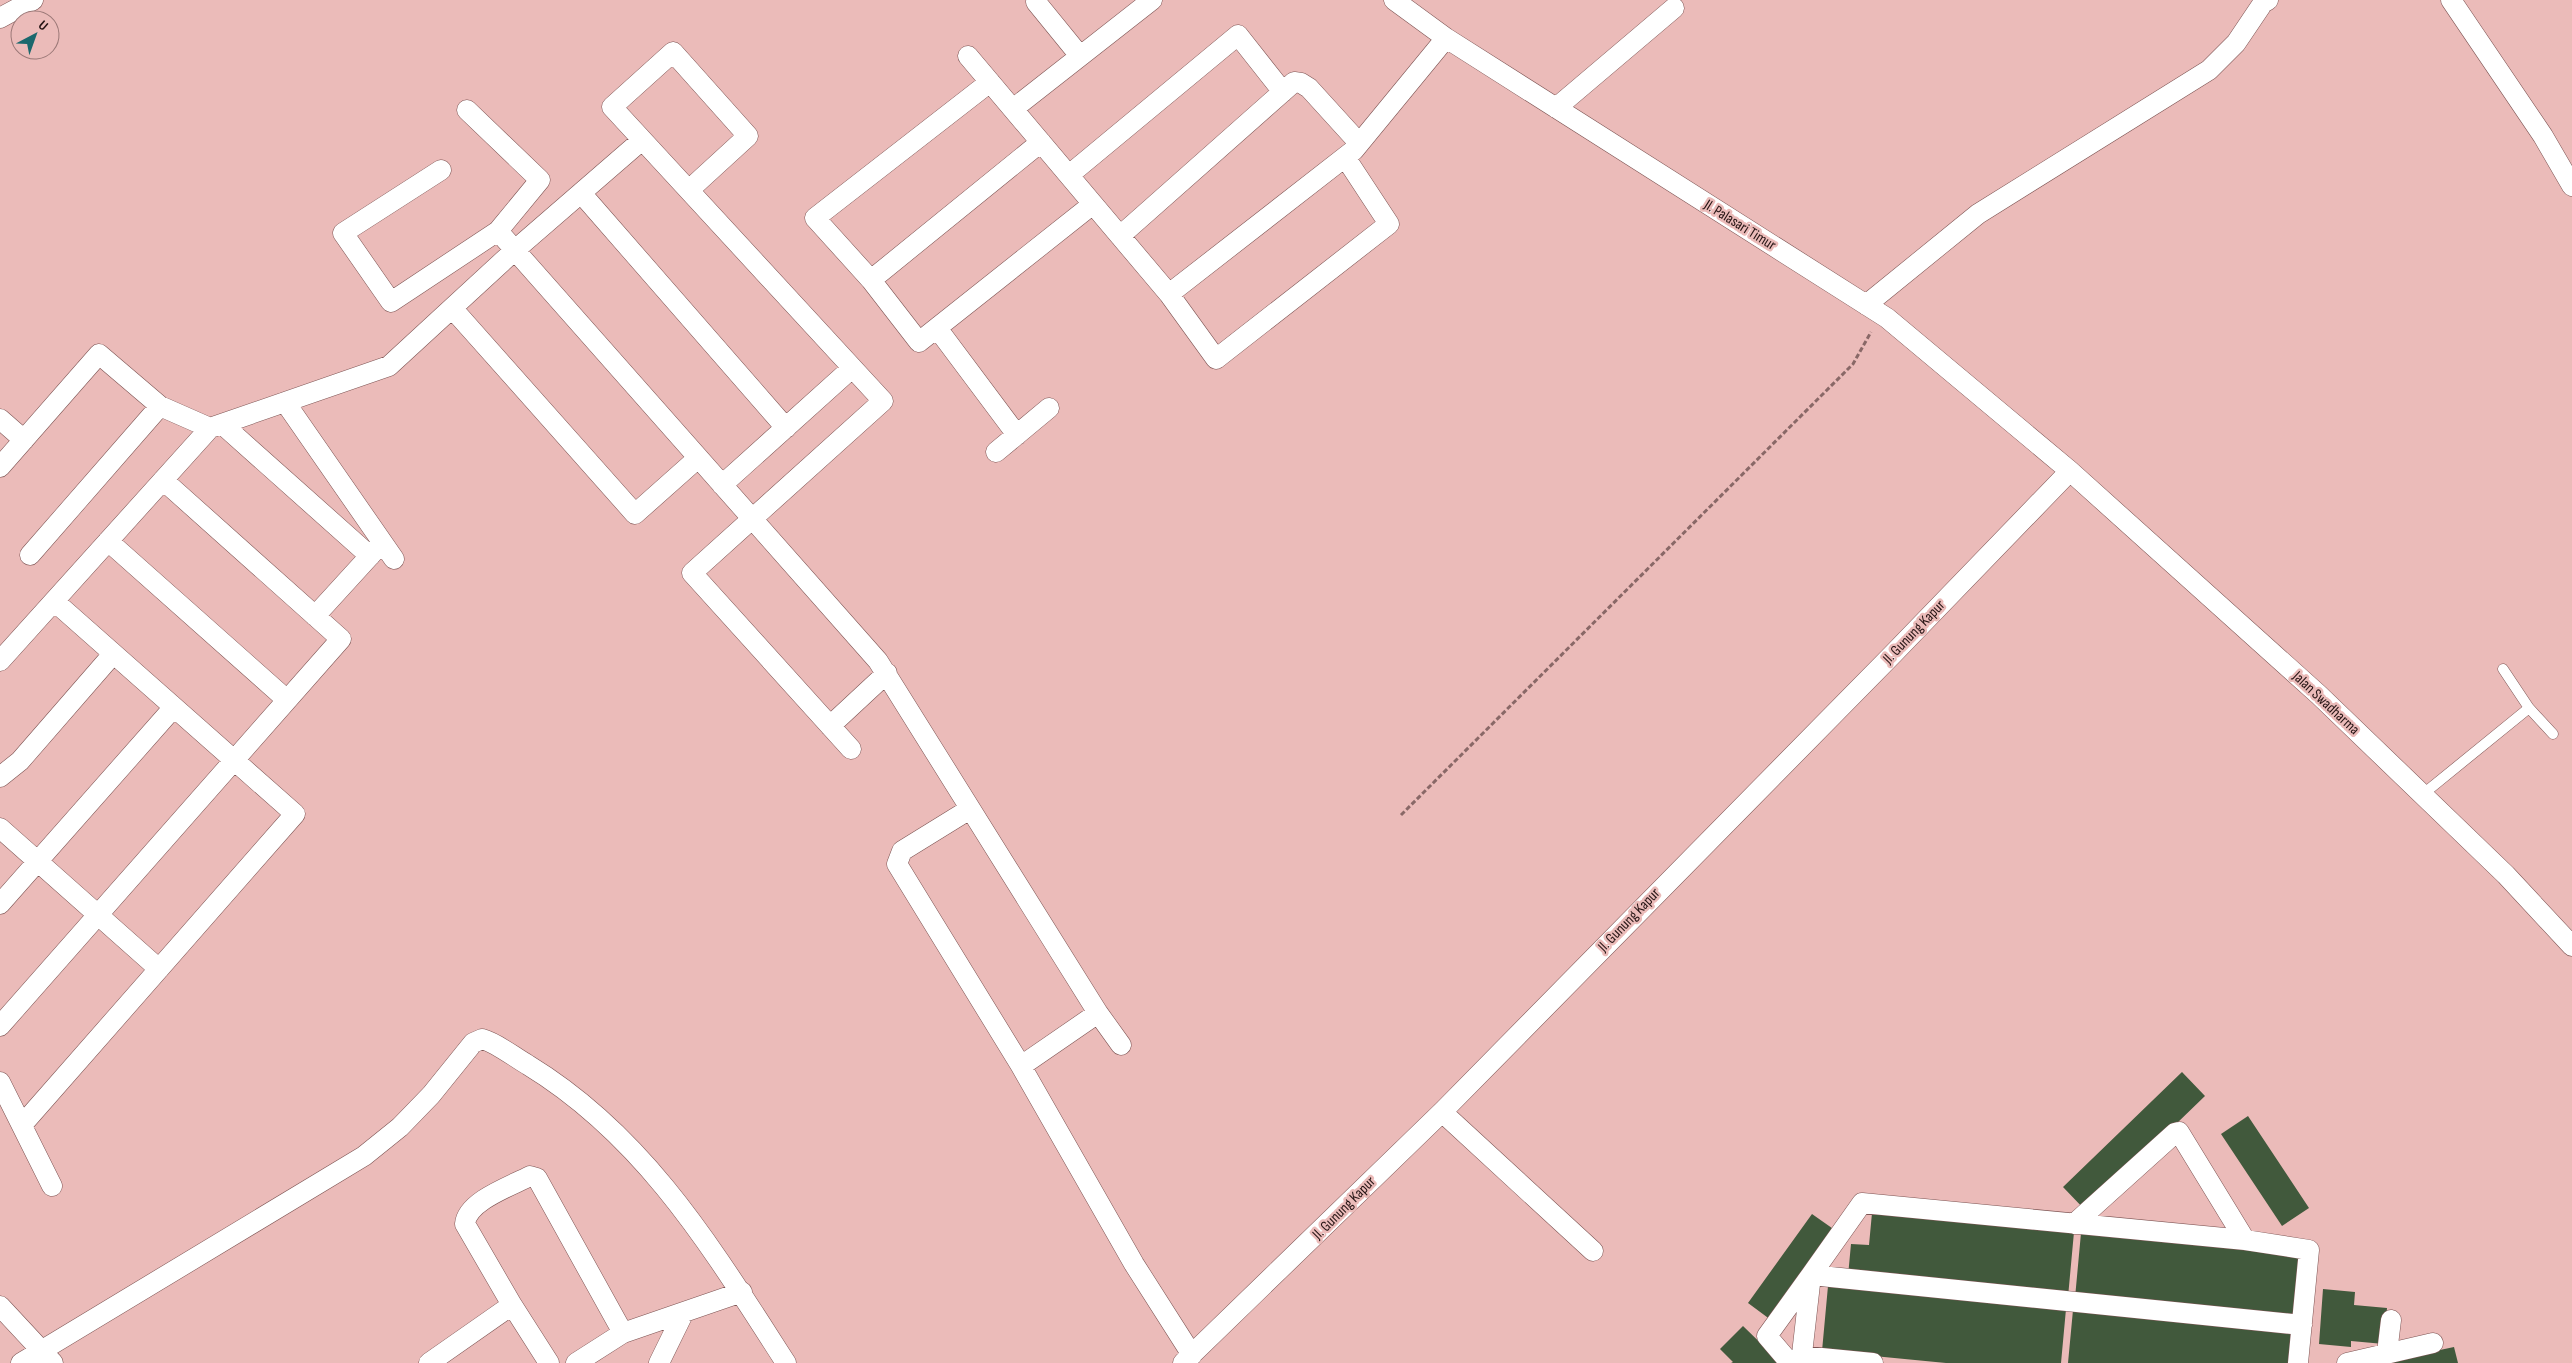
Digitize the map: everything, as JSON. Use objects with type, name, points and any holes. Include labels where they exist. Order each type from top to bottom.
[{"type":"street","points":[[0,18],[32,0]]},
{"type":"street","points":[[1013,109],[1152,0]]},
{"type":"street","name":"Jl. Palasari Timur","points":[[1394,0],[1446,38],[1874,309],[2070,471]]},
{"type":"street","points":[[2451,0],[2543,136],[2572,186]]},
{"type":"street","points":[[1874,309],[1978,214],[2209,70],[2236,44],[2263,1]]},
{"type":"street","points":[[1036,2],[1080,56]]},
{"type":"street","points":[[1556,108],[1674,8]]},
{"type":"street","points":[[1069,175],[1238,35],[1283,92]]},
{"type":"street","points":[[1169,294],[1345,157],[1359,143],[1446,38]]},
{"type":"street","points":[[688,190],[748,136],[673,52],[612,107],[642,140],[882,401],[692,573],[851,749]]},
{"type":"street","points":[[968,56],[1169,294],[1216,359],[1389,224],[1345,157]]},
{"type":"street","points":[[990,82],[815,218],[871,280],[919,342],[1093,204]]},
{"type":"street","points":[[1120,236],[1294,82],[1301,83],[1359,143]]},
{"type":"street","points":[[441,170],[343,233],[391,302],[498,231],[540,180],[467,110]]},
{"type":"street","points":[[0,661],[163,480],[216,426],[389,366],[515,250],[642,140]]},
{"type":"street","points":[[871,280],[1041,142]]},
{"type":"street","points":[[581,193],[786,428]]},
{"type":"street","points":[[498,231],[887,673],[1098,1013],[1121,1045]]},
{"type":"street","points":[[452,308],[635,514],[698,458]]},
{"type":"street","points":[[937,328],[1017,435]]},
{"type":"street","points":[[0,468],[99,354],[160,406],[216,426],[376,549],[394,558]]},
{"type":"street","points":[[722,485],[852,368]]},
{"type":"street","points":[[285,402],[376,549]]},
{"type":"street","points":[[30,555],[160,406]]},
{"type":"street","points":[[996,452],[1049,408]]},
{"type":"street","points":[[0,419],[24,440]]},
{"type":"street","name":"Jalan Swadharma","points":[[2070,471],[2319,695],[2506,875],[2572,946]]},
{"type":"street","name":"Jl. Gunung Kapur","points":[[1187,1359],[1442,1112],[1893,654],[2070,471]]},
{"type":"street","points":[[0,1026],[341,639],[163,480]]},
{"type":"street","points":[[108,541],[287,700]]},
{"type":"street","points":[[315,616],[376,549]]},
{"type":"street","points":[[22,1125],[295,814],[54,601]]},
{"type":"street","points":[[0,777],[20,761],[113,654]]},
{"type":"street","points":[[830,726],[887,673]]},
{"type":"street","points":[[0,904],[174,707]]},
{"type":"street","points":[[970,809],[902,851],[898,864],[1021,1066],[1187,1359]]},
{"type":"street","points":[[0,828],[159,969]]},
{"type":"street","points":[[1021,1066],[1098,1013]]},
{"type":"street","points":[[21,1363],[47,1357],[364,1156],[400,1127],[431,1095],[473,1043],[482,1039],[559,1084],[614,1131],[678,1200],[742,1292],[786,1363]]},
{"type":"street","points":[[0,1082],[52,1186]]},
{"type":"street","points":[[1442,1112],[1593,1251]]},
{"type":"street","points":[[2074,1224],[2174,1133],[2180,1132],[2245,1240]]},
{"type":"street","points":[[549,1363],[512,1305],[465,1224],[465,1218],[479,1202],[530,1176],[534,1176],[624,1333]]},
{"type":"street","points":[[1873,1363],[1798,1361],[1767,1336],[1862,1203],[2245,1240],[2309,1250],[2298,1363]]},
{"type":"street","points":[[1811,1275],[2302,1325]]},
{"type":"street","points":[[1798,1361],[1811,1275]]},
{"type":"street","points":[[576,1363],[624,1333],[742,1292]]},
{"type":"street","points":[[429,1363],[512,1305]]},
{"type":"street","points":[[0,1306],[47,1357]]},
{"type":"street","points":[[659,1363],[683,1314]]},
{"type":"street","points":[[2387,1353],[2390,1320]]},
{"type":"street","points":[[2348,1363],[2432,1343]]},
{"type":"lane","points":[[2503,669],[2529,708],[2553,734]]},
{"type":"lane","points":[[2422,795],[2529,708]]},
{"type":"path","points":[[1401,815],[1853,364],[1874,309]]},
{"type":"building","points":[[2182,1072],[2205,1096],[2086,1211],[2063,1187]]},
{"type":"building","points":[[2248,1116],[2309,1208],[2282,1226],[2221,1134]]},
{"type":"building","points":[[1872,1213],[2074,1232],[2068,1297],[1848,1276],[1851,1244],[1869,1245]]},
{"type":"building","points":[[1812,1214],[1839,1233],[1775,1323],[1748,1303]]},
{"type":"building","points":[[2081,1233],[2301,1254],[2295,1319],[2075,1298]]},
{"type":"building","points":[[1828,1286],[2066,1309],[2061,1363],[1946,1363],[1822,1351]]},
{"type":"building","points":[[2323,1289],[2355,1292],[2354,1305],[2387,1308],[2384,1344],[2351,1341],[2351,1347],[2319,1344]]},
{"type":"building","points":[[2073,1310],[2293,1331],[2290,1363],[2068,1363]]},
{"type":"building","points":[[1743,1326],[1781,1363],[1731,1363],[1733,1362],[1720,1349]]},
{"type":"building","points":[[2454,1347],[2458,1363],[2384,1363],[2384,1362]]}]
